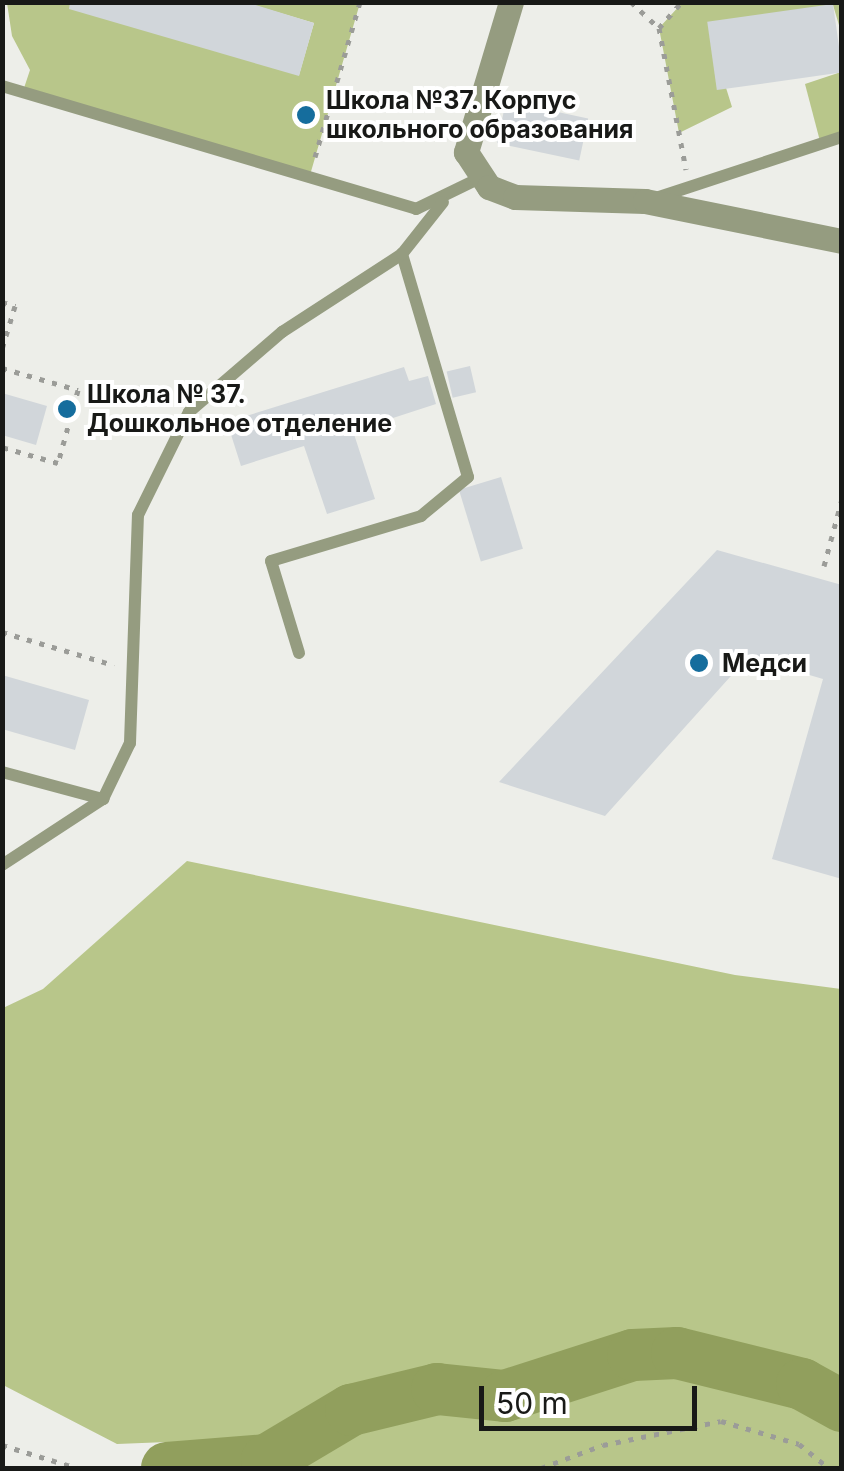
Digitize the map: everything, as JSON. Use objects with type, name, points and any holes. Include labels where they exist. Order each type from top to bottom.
[{"type":"street","points":[[511,2],[466,152],[482,177],[515,198],[645,201],[842,241]]},
{"type":"lane","points":[[2,86],[310,174],[416,209],[444,202]]},
{"type":"lane","points":[[645,201],[842,137]]},
{"type":"lane","points":[[2,865],[103,799],[130,743],[138,514],[189,412],[282,332],[402,254],[444,202],[482,177]]},
{"type":"lane","points":[[299,653],[271,562],[421,516],[468,477],[402,254]]},
{"type":"lane","points":[[2,772],[103,799]]},
{"type":"path","points":[[310,174],[360,2]]},
{"type":"path","points":[[631,2],[659,28],[689,189]]},
{"type":"path","points":[[659,28],[682,2]]},
{"type":"path","points":[[2,302],[15,306],[2,349]]},
{"type":"path","points":[[2,368],[78,390],[58,463],[2,447]]},
{"type":"path","points":[[824,566],[842,499]]},
{"type":"path","points":[[2,632],[131,670]]},
{"type":"path","points":[[541,1468],[720,1420],[800,1444],[829,1468]]},
{"type":"path","points":[[2,1445],[77,1468]]},
{"type":"green space","points":[[7,3],[73,3],[299,75],[314,23],[246,3],[360,3],[310,175],[23,91],[30,70],[12,36]]},
{"type":"green space","points":[[682,3],[841,3],[841,32],[833,5],[712,43],[732,107],[679,133],[659,28]]},
{"type":"green space","points":[[841,72],[841,137],[821,145],[805,84]]},
{"type":"green space","points":[[187,861],[735,975],[841,989],[841,1468],[251,1468],[167,1442],[117,1444],[3,1385],[3,1008],[43,989]]},
{"type":"building","points":[[70,2],[246,2],[314,23],[299,76],[69,9]]},
{"type":"building","points":[[833,4],[842,72],[717,90],[707,22]]},
{"type":"building","points":[[506,101],[588,118],[579,161],[497,143]]},
{"type":"building","points":[[470,366],[476,392],[453,398],[447,371]]},
{"type":"building","points":[[404,367],[409,381],[428,376],[436,404],[353,431],[375,499],[327,514],[304,446],[241,466],[227,422]]},
{"type":"building","points":[[2,393],[47,406],[36,445],[2,435]]},
{"type":"building","points":[[501,477],[523,549],[481,562],[459,490]]},
{"type":"building","points":[[717,550],[842,585],[842,879],[772,859],[823,679],[748,657],[605,816],[499,782]]},
{"type":"building","points":[[2,675],[89,700],[75,750],[2,729]]},
{"type":"waterway","points":[[167,1468],[267,1460],[351,1410],[437,1389],[505,1396],[633,1355],[677,1353],[802,1384],[842,1406]]},
{"type":"place","name":"Школа №37. Корпус школьного образования","points":[[306,115]]},
{"type":"place","name":"Школа № 37. Дошкольное отделение","points":[[67,409]]},
{"type":"place","name":"Медси","points":[[699,663]]}]
